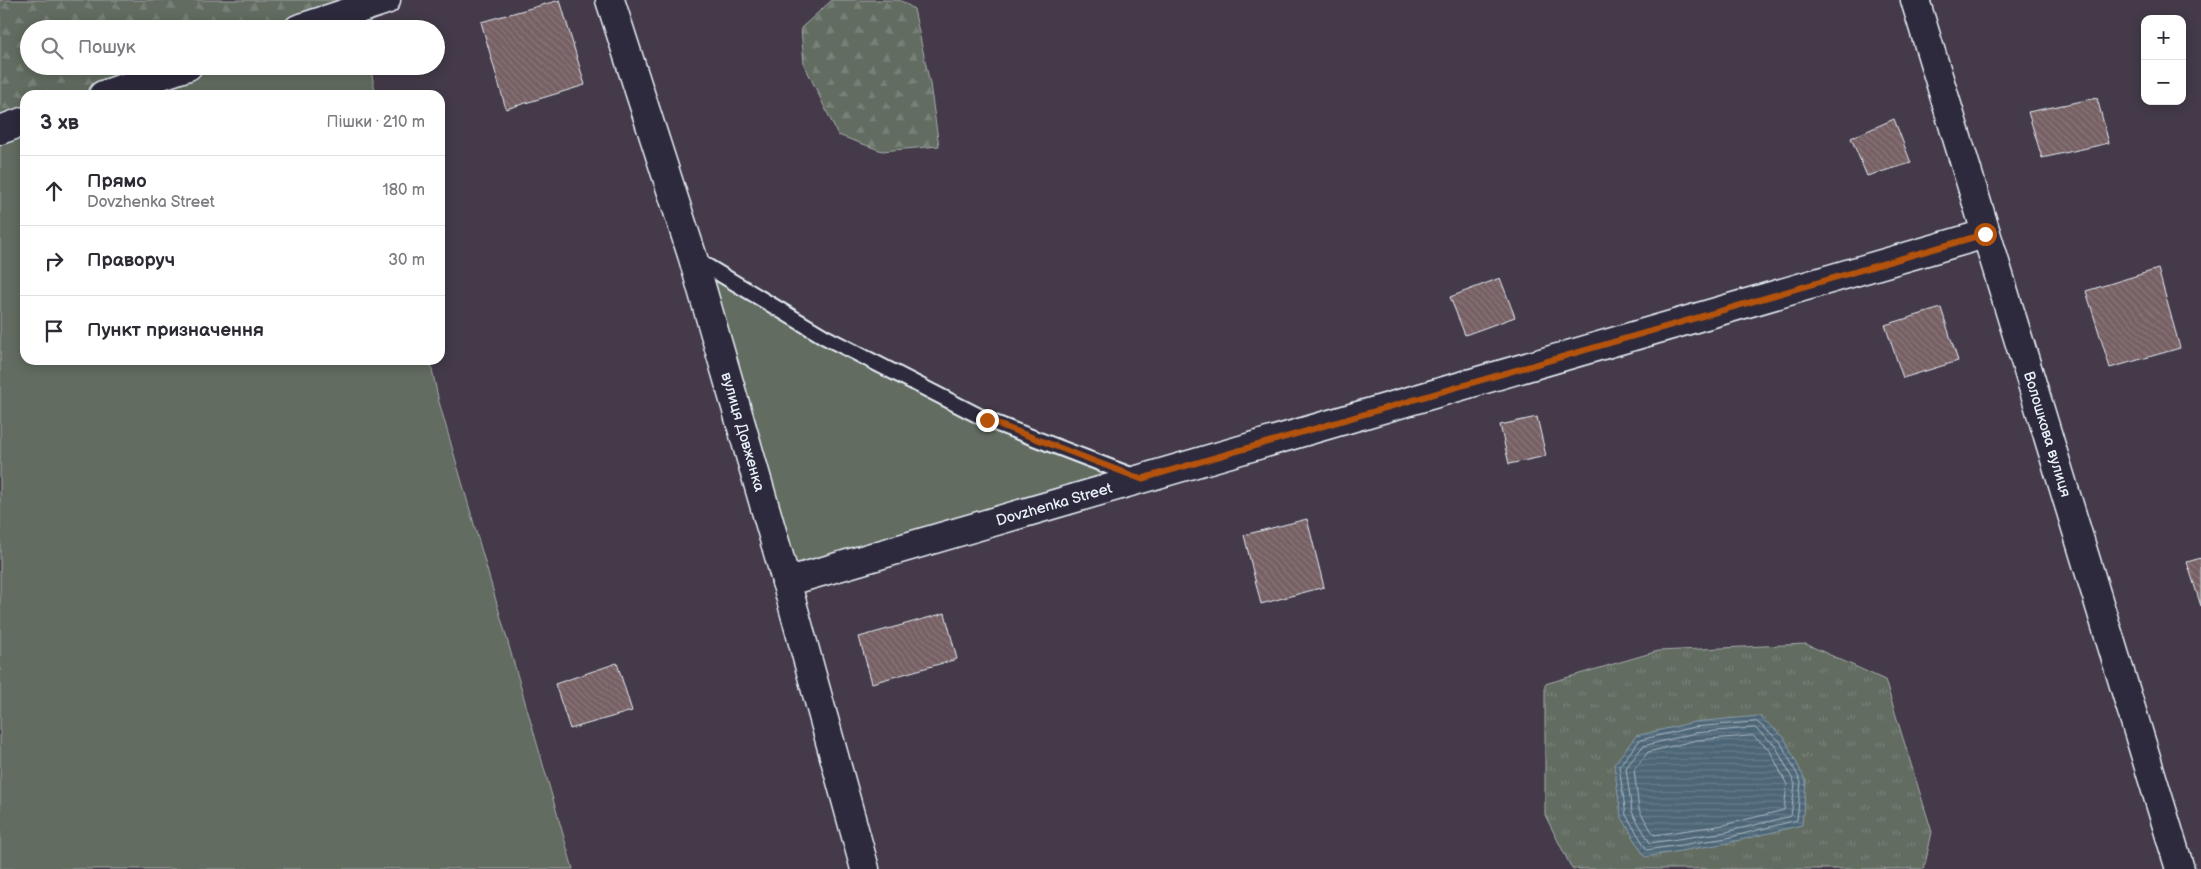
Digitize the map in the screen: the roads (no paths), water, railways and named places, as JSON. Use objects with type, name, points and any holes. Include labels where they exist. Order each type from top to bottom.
[{"type":"street","points":[[325,20],[386,0]]},
{"type":"street","name":"вулиця Довженка","points":[[610,0],[693,258],[786,582],[865,869]]},
{"type":"street","name":"Волошкова вулиця","points":[[1915,0],[2180,869]]},
{"type":"street","points":[[118,90],[162,75]]},
{"type":"street","points":[[0,130],[20,124]]},
{"type":"street","name":"Dovzhenka Street","points":[[786,582],[1985,234]]},
{"type":"lane","points":[[693,258],[825,337],[987,420],[1141,479]]},
{"type":"water","points":[[1759,716],[1784,737],[1806,782],[1802,825],[1728,843],[1645,857],[1621,816],[1614,764],[1636,736],[1694,722]]}]
